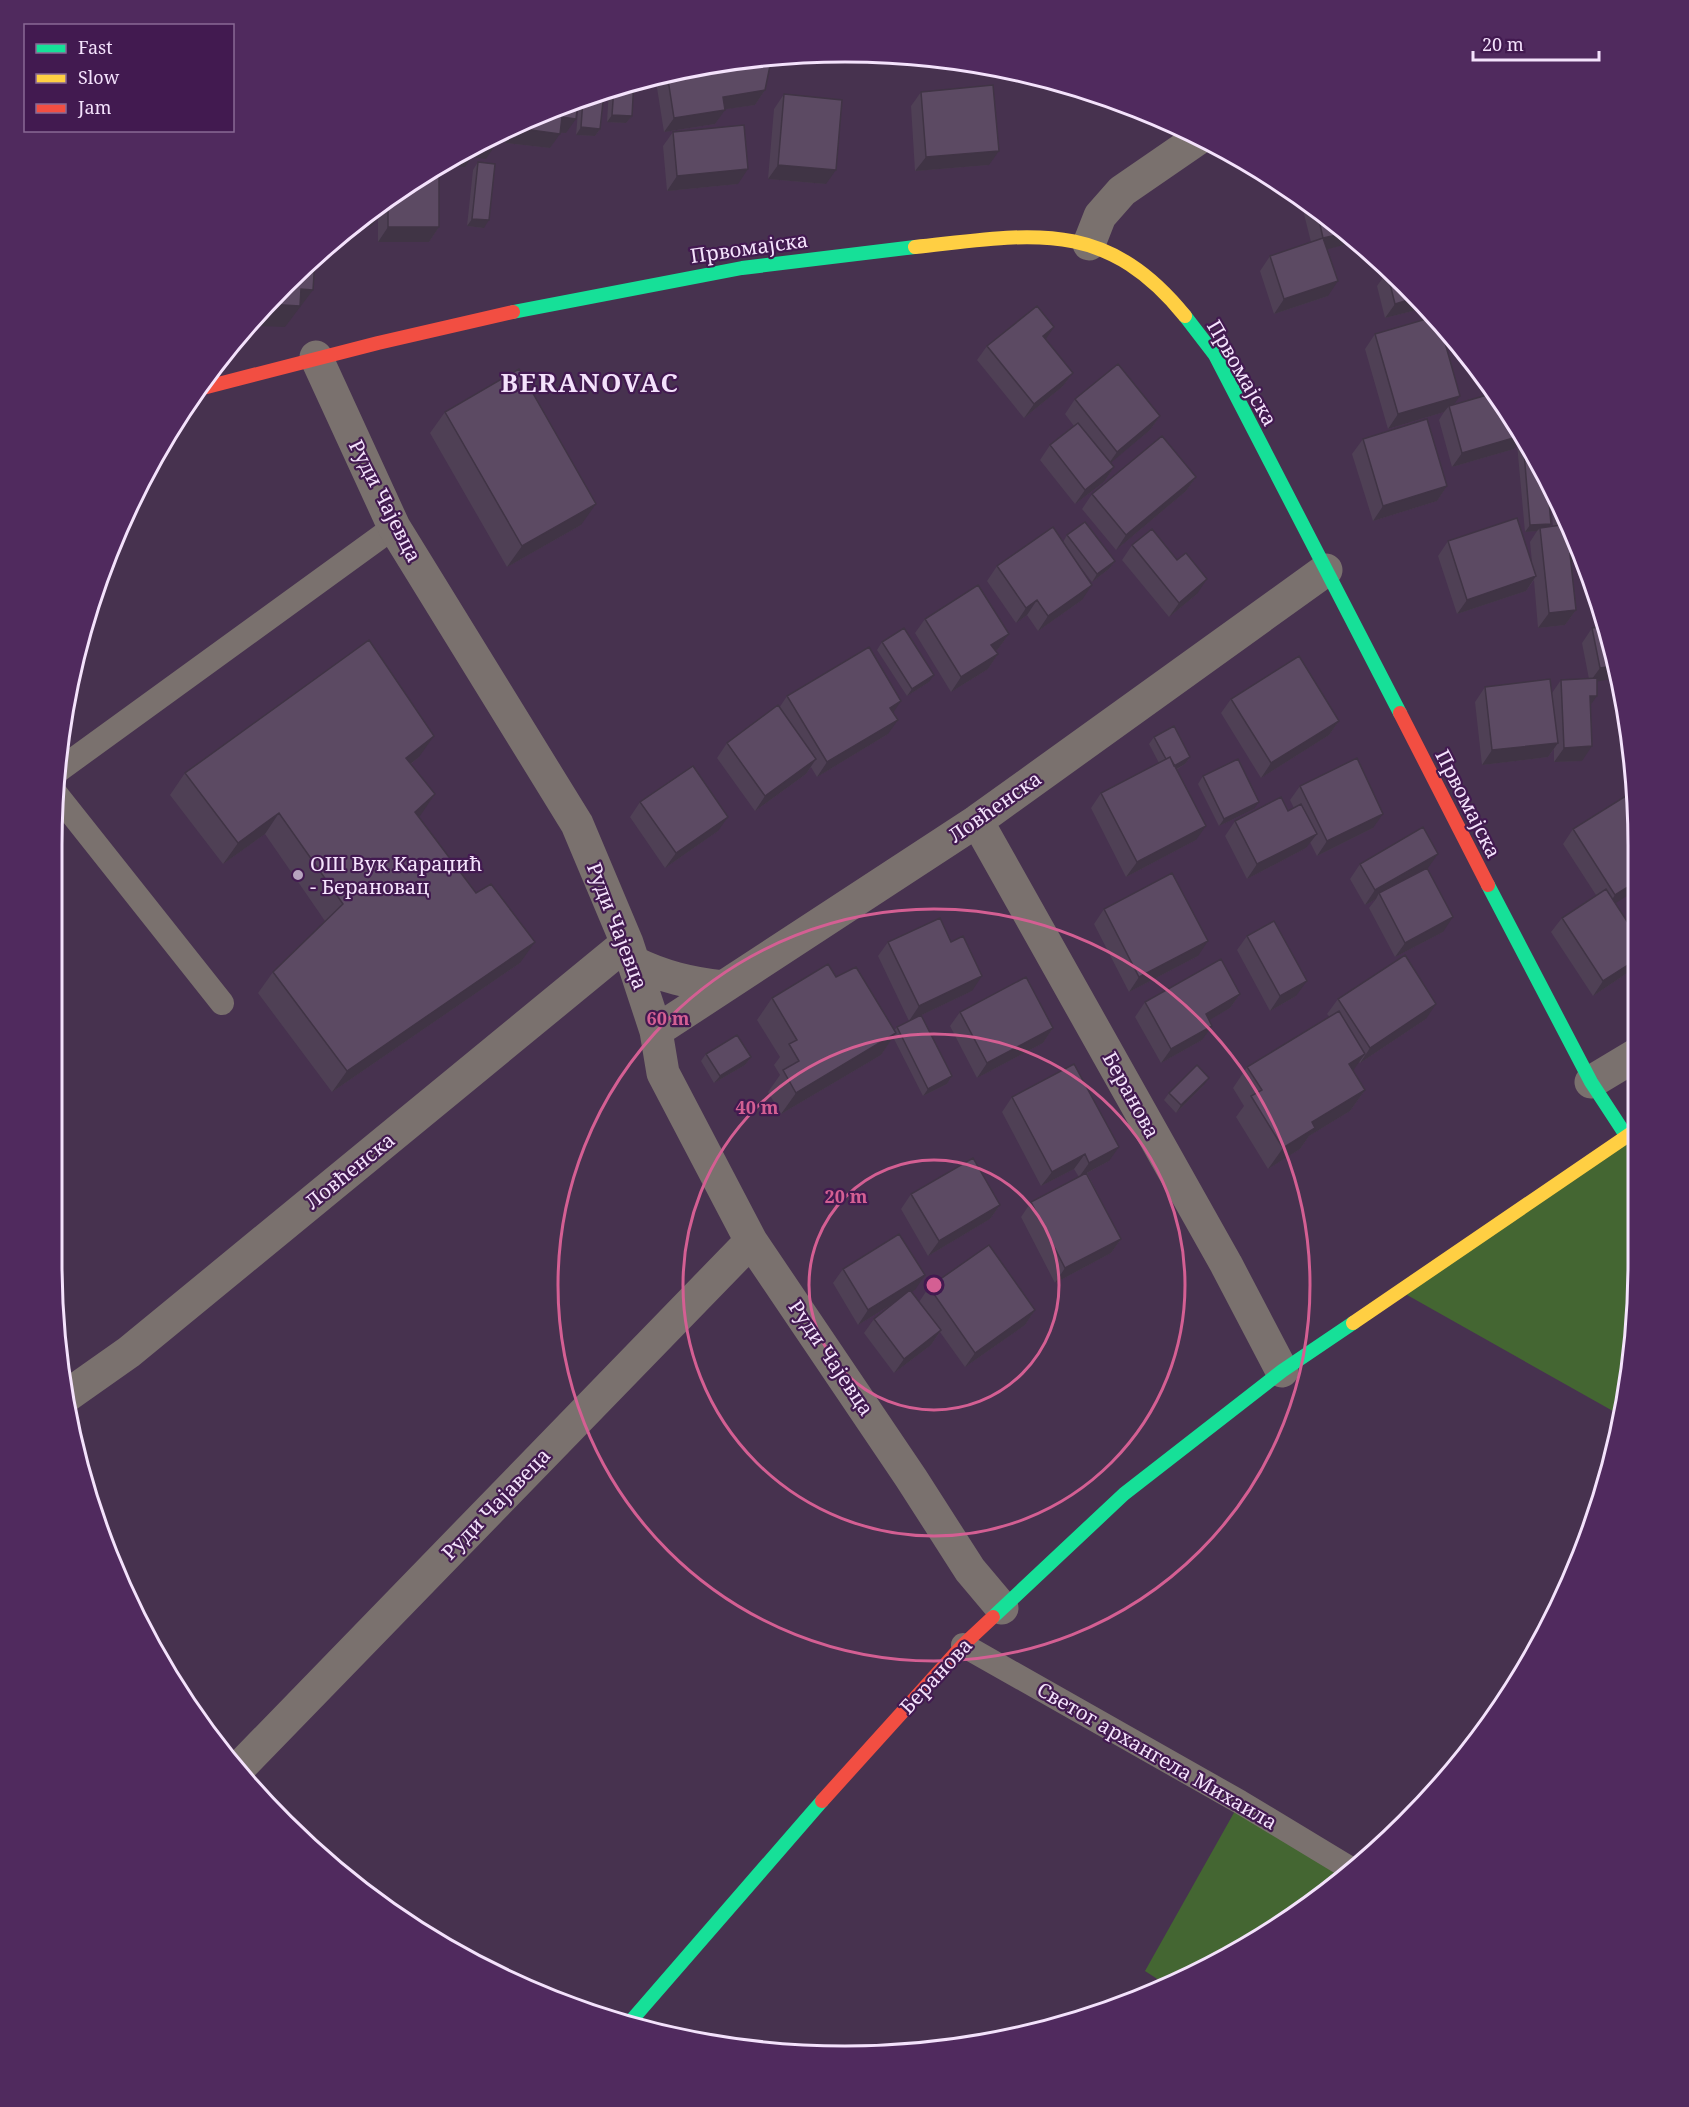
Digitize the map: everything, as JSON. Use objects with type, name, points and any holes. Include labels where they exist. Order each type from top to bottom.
[{"type":"main road","name":"Првомајска","points":[[210,386],[316,357],[587,296],[738,267],[889,249],[1048,237],[1089,244],[1116,254],[1141,268],[1178,304],[1215,355],[1591,1082],[1628,1128]]},
{"type":"main road","name":"Беранова","points":[[641,2019],[805,1819],[963,1645],[1124,1494],[1282,1371],[1628,1136]]},
{"type":"street","points":[[1089,244],[1100,216],[1122,191],[1192,143]]},
{"type":"street","name":"Руди Чајевца","points":[[316,357],[394,527],[577,824],[630,952],[656,1031],[663,1073],[752,1240],[970,1570],[1002,1608]]},
{"type":"street","name":"Ловћенска","points":[[656,1031],[977,821],[1326,570]]},
{"type":"street","name":"Беранова","points":[[977,821],[1221,1254],[1282,1371]]},
{"type":"street","points":[[630,952],[671,979],[723,987]]},
{"type":"street","name":"Ловћенска","points":[[73,1392],[139,1345],[630,952]]},
{"type":"street","points":[[1591,1082],[1628,1060]]},
{"type":"street","name":"Руди Чајавеца","points":[[243,1764],[752,1240]]},
{"type":"lane","points":[[66,764],[394,527]]},
{"type":"lane","points":[[63,802],[222,1003]]},
{"type":"lane","name":"Светог архангела Михаила","points":[[963,1645],[1240,1802],[1344,1865]]},
{"type":"green space","points":[[1628,1135],[1626,1314],[1621,1365],[1613,1411],[1400,1291]]},
{"type":"green space","points":[[1240,1802],[1344,1865],[1280,1914],[1191,1965],[1158,1980],[1145,1971]]},
{"type":"building","points":[[770,65],[765,90],[723,97],[725,110],[674,118],[668,82],[742,68]]},
{"type":"building","points":[[993,85],[999,151],[926,157],[921,92]]},
{"type":"building","points":[[633,91],[632,116],[612,115],[613,97]]},
{"type":"building","points":[[784,94],[842,100],[836,170],[778,165]]},
{"type":"building","points":[[603,100],[600,129],[581,127],[582,107]]},
{"type":"building","points":[[577,109],[576,119],[562,117],[560,134],[526,129]]},
{"type":"building","points":[[744,125],[748,169],[677,176],[673,132]]},
{"type":"building","points":[[478,162],[495,164],[489,220],[472,219]]},
{"type":"building","points":[[439,175],[439,227],[388,227],[388,208]]},
{"type":"building","points":[[1319,222],[1336,235],[1323,238]]},
{"type":"building","points":[[1323,238],[1338,281],[1284,299],[1270,256]]},
{"type":"building","points":[[314,269],[313,290],[301,289],[300,306],[278,305]]},
{"type":"building","points":[[1390,283],[1407,300],[1395,304]]},
{"type":"building","points":[[1037,306],[1054,327],[1043,336],[1073,373],[1034,404],[987,346]]},
{"type":"building","points":[[1425,319],[1445,342],[1460,396],[1398,414],[1375,334]]},
{"type":"building","points":[[1118,364],[1160,416],[1117,452],[1075,399]]},
{"type":"building","points":[[519,369],[596,504],[522,546],[445,412]]},
{"type":"building","points":[[1486,395],[1514,438],[1462,453],[1449,406]]},
{"type":"building","points":[[1427,419],[1447,486],[1383,506],[1363,439]]},
{"type":"building","points":[[1078,423],[1114,467],[1085,490],[1050,445]]},
{"type":"building","points":[[1162,436],[1196,477],[1126,535],[1092,494]]},
{"type":"building","points":[[1524,455],[1549,503],[1551,524],[1530,525]]},
{"type":"building","points":[[1517,518],[1536,576],[1467,600],[1448,541]]},
{"type":"building","points":[[1085,522],[1115,561],[1097,574],[1067,535]]},
{"type":"building","points":[[1559,525],[1568,545],[1571,554],[1576,610],[1549,613],[1540,528]]},
{"type":"building","points":[[1053,527],[1092,585],[1048,616],[1037,600],[1026,608],[997,566]]},
{"type":"building","points":[[1152,529],[1177,560],[1186,553],[1207,579],[1179,603],[1132,545]]},
{"type":"building","points":[[978,585],[1009,634],[991,645],[998,654],[961,677],[925,619]]},
{"type":"building","points":[[1597,627],[1607,667],[1600,668],[1592,628]]},
{"type":"building","points":[[904,628],[934,675],[912,689],[882,642]]},
{"type":"building","points":[[369,640],[434,736],[406,758],[435,794],[415,812],[476,893],[491,884],[535,942],[347,1071],[273,972],[343,904],[279,813],[238,843],[185,773]]},
{"type":"building","points":[[869,647],[901,701],[890,708],[898,720],[827,762],[787,696]]},
{"type":"building","points":[[1299,656],[1339,721],[1271,763],[1231,699]]},
{"type":"building","points":[[1597,678],[1597,696],[1590,696],[1592,746],[1564,748],[1561,680]]},
{"type":"building","points":[[1550,679],[1558,743],[1492,750],[1485,687]]},
{"type":"building","points":[[778,705],[816,759],[765,796],[727,743]]},
{"type":"building","points":[[1174,726],[1190,757],[1174,766],[1170,757],[1166,759],[1154,737]]},
{"type":"building","points":[[1170,757],[1206,826],[1137,862],[1101,793]]},
{"type":"building","points":[[1357,758],[1383,814],[1327,841],[1300,786]]},
{"type":"building","points":[[1238,759],[1259,802],[1224,819],[1203,776]]},
{"type":"building","points":[[693,766],[728,817],[676,853],[640,802]]},
{"type":"building","points":[[1626,796],[1628,887],[1615,895],[1573,829]]},
{"type":"building","points":[[1281,797],[1288,811],[1301,804],[1317,834],[1257,864],[1235,821]]},
{"type":"building","points":[[1423,827],[1438,854],[1375,890],[1360,864]]},
{"type":"building","points":[[1427,868],[1453,917],[1405,943],[1379,893]]},
{"type":"building","points":[[1172,873],[1208,941],[1139,977],[1104,909]]},
{"type":"building","points":[[1606,889],[1628,923],[1628,965],[1603,981],[1562,918]]},
{"type":"building","points":[[940,918],[951,942],[963,936],[982,976],[919,1006],[888,942]]},
{"type":"building","points":[[1274,921],[1307,981],[1280,996],[1247,936]]},
{"type":"building","points":[[1405,955],[1436,1004],[1370,1048],[1338,999]]},
{"type":"building","points":[[1221,959],[1240,994],[1206,1014],[1212,1026],[1171,1049],[1145,1002]]},
{"type":"building","points":[[828,964],[836,977],[856,967],[896,1033],[796,1093],[783,1070],[799,1061],[789,1044],[797,1040],[772,998]]},
{"type":"building","points":[[1026,977],[1053,1028],[987,1063],[960,1012]]},
{"type":"building","points":[[1339,1011],[1365,1054],[1349,1064],[1365,1090],[1312,1122],[1315,1128],[1283,1148],[1251,1096],[1262,1090],[1247,1067]]},
{"type":"building","points":[[921,1015],[952,1076],[928,1089],[897,1027]]},
{"type":"building","points":[[737,1035],[751,1057],[720,1076],[706,1054]]},
{"type":"building","points":[[1074,1064],[1119,1147],[1089,1163],[1085,1154],[1052,1172],[1012,1097]]},
{"type":"building","points":[[1197,1065],[1209,1078],[1181,1105],[1169,1093]]},
{"type":"building","points":[[973,1158],[1000,1205],[939,1241],[911,1194]]},
{"type":"building","points":[[1086,1173],[1121,1239],[1065,1268],[1031,1202]]},
{"type":"building","points":[[899,1234],[925,1275],[868,1310],[843,1269]]},
{"type":"building","points":[[989,1245],[1035,1310],[975,1353],[929,1287]]},
{"type":"building","points":[[910,1290],[941,1330],[904,1359],[874,1319]]},
{"type":"traffic: fast","points":[[513,312],[742,268],[915,247]]},
{"type":"traffic: fast","points":[[1185,316],[1215,355],[1400,713]]},
{"type":"traffic: fast","points":[[1488,885],[1591,1082],[1627,1137]]},
{"type":"traffic: fast","points":[[993,1617],[1124,1494],[1282,1371],[1353,1323]]},
{"type":"traffic: fast","points":[[635,2017],[822,1801]]},
{"type":"traffic: slow","points":[[915,247],[1029,237],[1062,240],[1094,247],[1125,261],[1155,284],[1185,316]]},
{"type":"traffic: slow","points":[[1353,1323],[1628,1135]]},
{"type":"traffic: jam","points":[[210,386],[378,343],[513,312]]},
{"type":"traffic: jam","points":[[1400,713],[1488,885]]},
{"type":"traffic: jam","points":[[822,1801],[963,1645],[993,1617]]},
{"type":"place","name":"ОШ Вук Караџић - Берановац","points":[[298,875]]},
{"type":"district","name":"BERANOVAC","points":[[590,383]]}]
